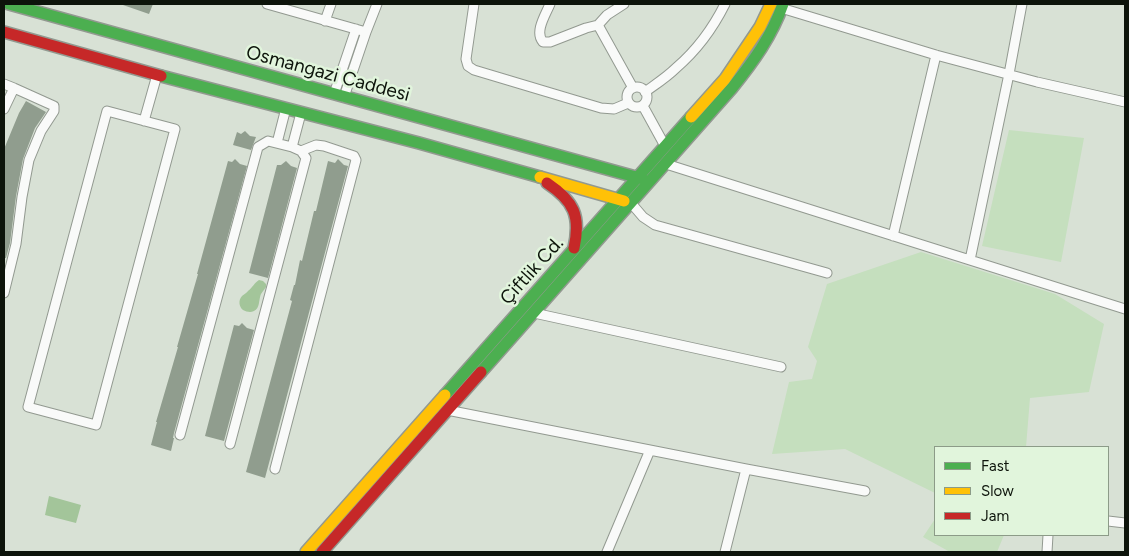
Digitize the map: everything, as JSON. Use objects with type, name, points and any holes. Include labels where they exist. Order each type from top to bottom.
[{"type":"street","name":"Osmangazi Caddesi","points":[[9,4],[651,181]]},
{"type":"street","points":[[267,4],[366,32]]},
{"type":"street","points":[[326,21],[331,4]]},
{"type":"street","points":[[339,95],[377,4]]},
{"type":"street","points":[[474,4],[466,59],[468,66],[474,70],[600,108],[614,109],[628,102]]},
{"type":"street","points":[[550,4],[539,31],[539,38],[543,42],[550,42],[598,25],[607,15],[624,4]]},
{"type":"street","points":[[645,92],[677,68],[701,43],[717,21],[725,4]]},
{"type":"street","points":[[970,260],[1022,4]]},
{"type":"street","points":[[778,5],[936,55],[1125,102]]},
{"type":"street","name":"Çiftlik Cd.","points":[[306,552],[725,80],[760,27],[778,5]]},
{"type":"street","name":"Çiftlik Cd.","points":[[322,552],[744,74],[777,21],[778,5]]},
{"type":"street","points":[[598,25],[633,88]]},
{"type":"street","points":[[339,95],[356,30]]},
{"type":"street","points":[[4,32],[157,75],[419,143],[618,200],[631,204],[643,217],[655,225],[828,273]]},
{"type":"street","points":[[893,236],[936,55]]},
{"type":"street","points":[[144,121],[157,75]]},
{"type":"street","points":[[4,84],[54,106],[54,111],[41,131],[30,160],[22,198],[16,244],[4,293]]},
{"type":"street","points":[[4,109],[14,88]]},
{"type":"street","points":[[633,88],[639,88],[645,92],[647,97],[643,106],[636,108],[628,102],[627,96],[633,88]]},
{"type":"street","points":[[643,106],[665,146]]},
{"type":"street","points":[[277,143],[286,108]]},
{"type":"street","points":[[107,111],[144,121],[175,129],[96,425],[28,407],[107,111]]},
{"type":"street","points":[[292,147],[301,113]]},
{"type":"street","points":[[180,435],[258,146],[268,141],[292,147],[301,152],[306,158],[230,444]]},
{"type":"street","points":[[275,469],[356,160],[354,156],[324,146],[316,146],[301,152]]},
{"type":"street","points":[[666,164],[1125,309]]},
{"type":"street","points":[[534,176],[554,187],[565,196],[574,208],[578,231],[573,251]]},
{"type":"street","points":[[534,312],[781,366]]},
{"type":"street","points":[[447,410],[746,470],[865,491]]},
{"type":"street","points":[[607,552],[650,450]]},
{"type":"street","points":[[725,552],[746,470]]},
{"type":"street","points":[[1109,521],[1125,523]]},
{"type":"street","points":[[1047,552],[1048,536]]},
{"type":"shaded area","points":[[1009,130],[1084,138],[1061,262],[982,246]]},
{"type":"shaded area","points":[[921,252],[1055,294],[1104,324],[1089,392],[1030,398],[1026,446],[934,446],[934,493],[845,449],[772,454],[789,382],[812,379],[817,361],[808,347],[827,284]]},
{"type":"shaded area","points":[[259,280],[266,284],[266,287],[261,294],[258,308],[250,312],[243,310],[239,303],[240,299]]},
{"type":"shaded area","points":[[49,496],[81,505],[76,523],[45,515]]},
{"type":"shaded area","points":[[934,520],[934,536],[1004,536],[997,552],[950,552],[923,537]]},
{"type":"building","points":[[124,4],[153,4],[149,14]]},
{"type":"building","points":[[26,101],[46,112],[35,128],[23,159],[10,243],[6,258],[4,258],[4,149]]},
{"type":"building","points":[[245,131],[250,136],[256,137],[251,150],[233,145],[237,132],[241,134]]},
{"type":"building","points":[[235,159],[240,164],[247,166],[174,433],[171,451],[151,445],[156,422],[228,161],[232,162]]},
{"type":"building","points":[[338,159],[348,166],[265,478],[246,472],[292,301],[290,300],[300,260],[302,261],[328,161],[335,163]]},
{"type":"building","points":[[286,161],[291,166],[297,168],[268,278],[249,273],[277,165],[281,165]]},
{"type":"building","points":[[242,323],[247,328],[254,330],[224,441],[205,436],[234,325],[239,326]]},
{"type":"traffic: fast","points":[[9,4],[643,179]]},
{"type":"traffic: fast","points":[[481,372],[732,88],[761,48],[779,16],[783,4]]},
{"type":"traffic: fast","points":[[161,76],[419,143],[540,177]]},
{"type":"traffic: fast","points":[[445,395],[691,117]]},
{"type":"traffic: slow","points":[[691,117],[725,79],[760,27],[771,4]]},
{"type":"traffic: slow","points":[[540,177],[624,201]]},
{"type":"traffic: slow","points":[[306,552],[445,395]]},
{"type":"traffic: jam","points":[[4,32],[161,76]]},
{"type":"traffic: jam","points":[[547,183],[564,196],[573,210],[577,227],[574,248]]},
{"type":"traffic: jam","points":[[322,552],[481,372]]}]
